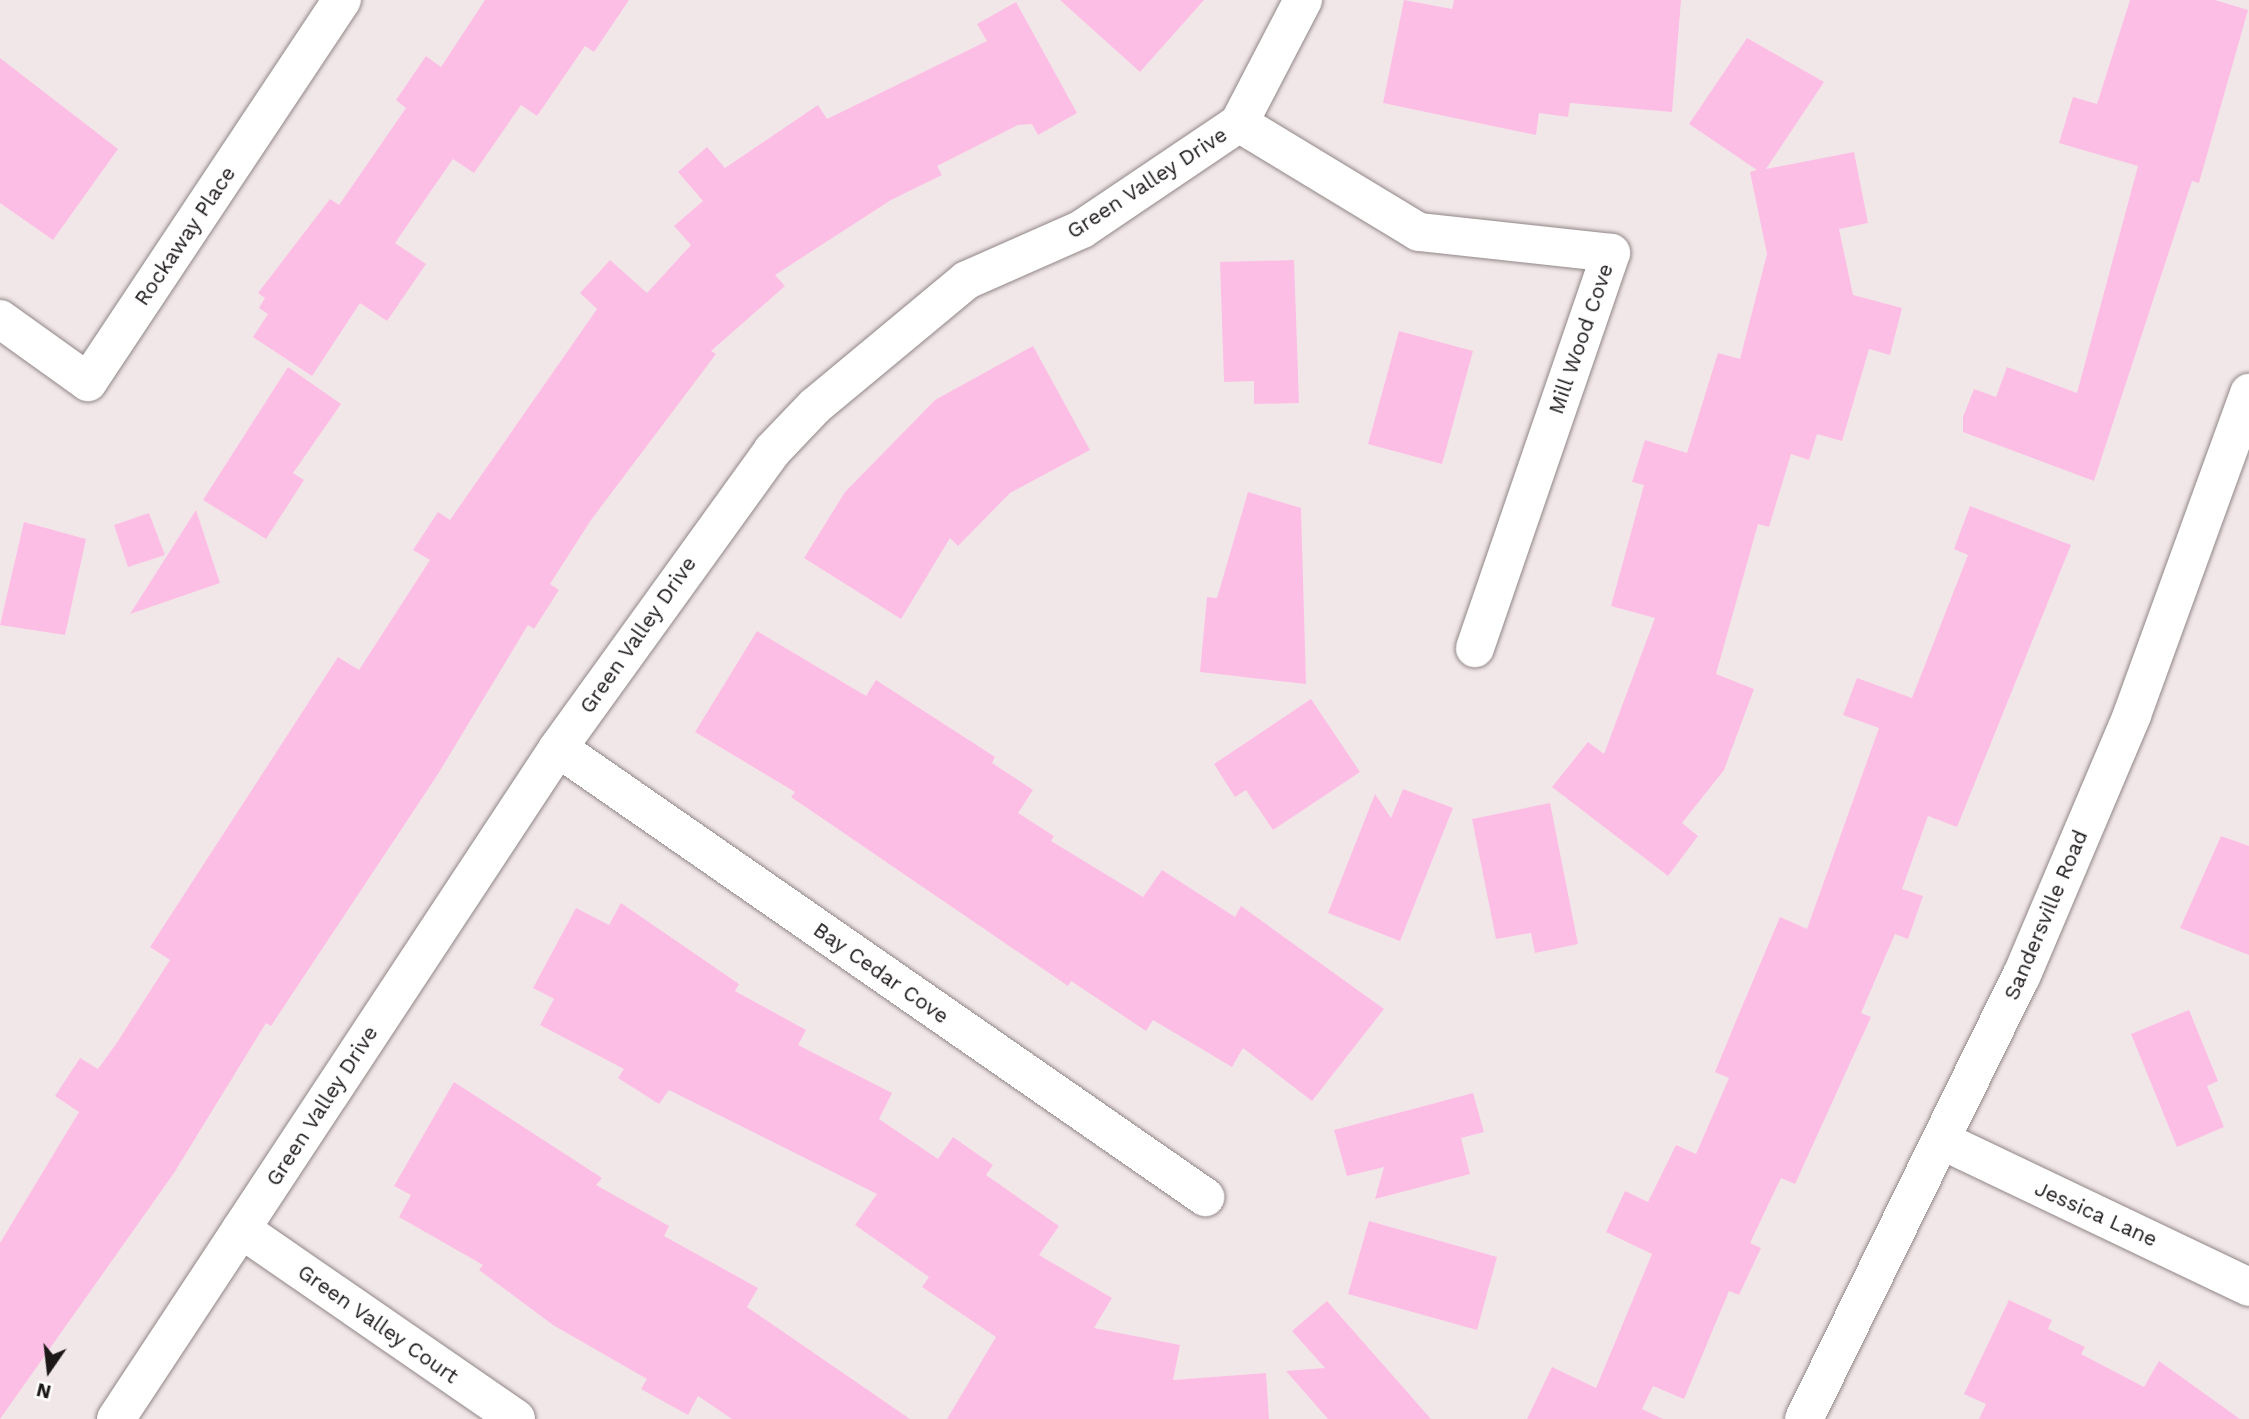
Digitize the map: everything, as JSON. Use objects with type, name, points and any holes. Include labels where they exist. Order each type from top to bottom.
[{"type":"street","name":"Rockaway Place","points":[[0,319],[89,382],[342,0]]},
{"type":"street","name":"Green Valley Drive","points":[[116,1419],[558,748],[718,522],[815,406],[967,280],[1082,229],[1239,123],[1303,0]]},
{"type":"street","name":"Mill Wood Cove","points":[[1239,123],[1419,232],[1611,253],[1475,648]]},
{"type":"street","name":"Sandersville Road","points":[[1804,1419],[1943,1141],[2132,715],[2249,393]]},
{"type":"street","name":"Bay Cedar Cove","points":[[558,748],[1205,1197]]},
{"type":"street","name":"Jessica Lane","points":[[1943,1141],[2249,1287]]},
{"type":"street","name":"Green Valley Court","points":[[241,1229],[516,1419]]},
{"type":"building","points":[[485,0],[629,0],[594,52],[585,46],[537,116],[521,105],[474,173],[453,159],[395,243],[426,264],[387,321],[360,303],[312,376],[253,337],[268,314],[259,308],[265,298],[258,293],[330,199],[339,205],[406,108],[396,100],[426,56],[441,67]]},
{"type":"building","points":[[1060,0],[1204,0],[1140,72]]},
{"type":"building","points":[[1404,0],[1452,9],[1454,0],[1681,0],[1672,112],[1570,103],[1568,117],[1539,113],[1536,135],[1383,103]]},
{"type":"building","points":[[2130,0],[2215,0],[2248,10],[2199,183],[2192,181],[2094,481],[1963,432],[1963,417],[1974,389],[1996,397],[2007,367],[2077,393],[2138,166],[2059,143],[2073,97],[2097,104]]},
{"type":"building","points":[[1016,2],[1077,113],[1038,135],[1032,124],[1018,125],[937,166],[942,175],[891,200],[775,275],[785,286],[711,351],[716,354],[591,520],[550,584],[559,590],[534,629],[528,625],[438,774],[271,1026],[266,1023],[174,1173],[0,1419],[0,1243],[79,1112],[55,1096],[80,1058],[98,1069],[116,1044],[170,960],[150,947],[338,657],[359,670],[430,560],[413,550],[438,512],[450,520],[597,309],[580,293],[610,260],[647,293],[691,245],[674,226],[703,201],[678,172],[707,147],[725,168],[818,105],[827,119],[987,41],[977,24]]},
{"type":"building","points":[[1747,38],[1824,82],[1766,169],[1854,152],[1868,223],[1839,229],[1853,295],[1902,308],[1890,355],[1869,349],[1842,441],[1817,434],[1809,460],[1791,454],[1769,527],[1758,524],[1716,674],[1754,689],[1724,770],[1682,823],[1698,836],[1668,876],[1552,787],[1588,742],[1604,754],[1655,618],[1611,606],[1644,485],[1632,482],[1645,440],[1687,453],[1718,353],[1740,359],[1767,254],[1750,172],[1757,170],[1689,124]]},
{"type":"building","points":[[0,58],[118,149],[53,240],[0,203]]},
{"type":"building","points":[[1294,260],[1299,403],[1254,404],[1254,381],[1224,382],[1220,262]]},
{"type":"building","points":[[1399,331],[1473,351],[1442,464],[1368,444]]},
{"type":"building","points":[[1033,346],[1090,450],[1010,493],[958,546],[950,538],[901,619],[804,558],[845,492],[935,400]]},
{"type":"building","points":[[288,367],[341,404],[293,473],[304,480],[266,539],[203,500]]},
{"type":"building","points":[[1248,492],[1301,508],[1306,684],[1200,672],[1207,597],[1217,598]]},
{"type":"building","points":[[1970,506],[2071,545],[1957,827],[1928,816],[1902,889],[1923,896],[1908,939],[1895,934],[1861,1013],[1871,1017],[1795,1184],[1781,1178],[1750,1243],[1761,1248],[1739,1295],[1729,1291],[1684,1399],[1653,1386],[1642,1409],[1663,1419],[1527,1419],[1552,1367],[1596,1388],[1652,1254],[1606,1232],[1625,1191],[1648,1202],[1676,1145],[1696,1154],[1729,1078],[1715,1072],[1780,917],[1807,929],[1879,728],[1843,715],[1857,678],[1912,698],[1968,555],[1954,549]]},
{"type":"building","points":[[196,510],[220,583],[130,614]]},
{"type":"building","points":[[149,513],[165,555],[128,567],[114,525]]},
{"type":"building","points":[[24,522],[86,539],[65,635],[0,625]]},
{"type":"building","points":[[757,631],[866,696],[876,680],[995,757],[992,763],[1033,790],[1018,813],[1054,836],[1051,841],[1143,897],[1162,870],[1235,917],[1241,906],[1384,1009],[1312,1101],[1243,1048],[1232,1067],[1153,1020],[1146,1031],[1071,981],[1068,986],[791,797],[795,792],[695,732]]},
{"type":"building","points":[[1311,699],[1360,772],[1273,830],[1246,790],[1235,797],[1214,764]]},
{"type":"building","points":[[1403,789],[1453,808],[1400,941],[1328,913],[1375,794],[1391,818]]},
{"type":"building","points":[[1550,803],[1578,944],[1535,953],[1531,933],[1496,939],[1472,819]]},
{"type":"building","points":[[2221,836],[2249,846],[2249,955],[2180,928]]},
{"type":"building","points":[[621,903],[739,984],[735,991],[806,1030],[798,1045],[892,1093],[879,1119],[938,1159],[953,1137],[993,1165],[986,1175],[1059,1226],[1039,1255],[1112,1298],[1094,1328],[1180,1345],[1173,1380],[1266,1373],[1269,1419],[947,1419],[996,1337],[922,1287],[929,1277],[855,1225],[877,1194],[669,1090],[659,1104],[618,1078],[624,1069],[540,1025],[554,999],[533,988],[576,908],[609,925]]},
{"type":"building","points":[[2189,1010],[2218,1081],[2207,1086],[2224,1127],[2177,1147],[2131,1034]]},
{"type":"building","points":[[454,1082],[602,1178],[596,1185],[669,1226],[664,1236],[758,1288],[747,1307],[910,1419],[732,1419],[698,1396],[688,1415],[641,1389],[647,1379],[553,1325],[479,1270],[483,1265],[399,1217],[411,1195],[394,1186]]},
{"type":"building","points":[[1473,1093],[1484,1132],[1461,1138],[1470,1174],[1375,1199],[1384,1167],[1347,1176],[1334,1130]]},
{"type":"building","points":[[1369,1221],[1497,1257],[1477,1330],[1348,1294]]},
{"type":"building","points":[[2009,1300],[2052,1320],[2048,1329],[2085,1347],[2081,1354],[2144,1387],[2159,1361],[2240,1419],[1979,1419],[1986,1404],[1964,1394]]},
{"type":"building","points":[[1327,1301],[1431,1419],[1328,1419],[1286,1371],[1325,1368],[1292,1331]]}]
